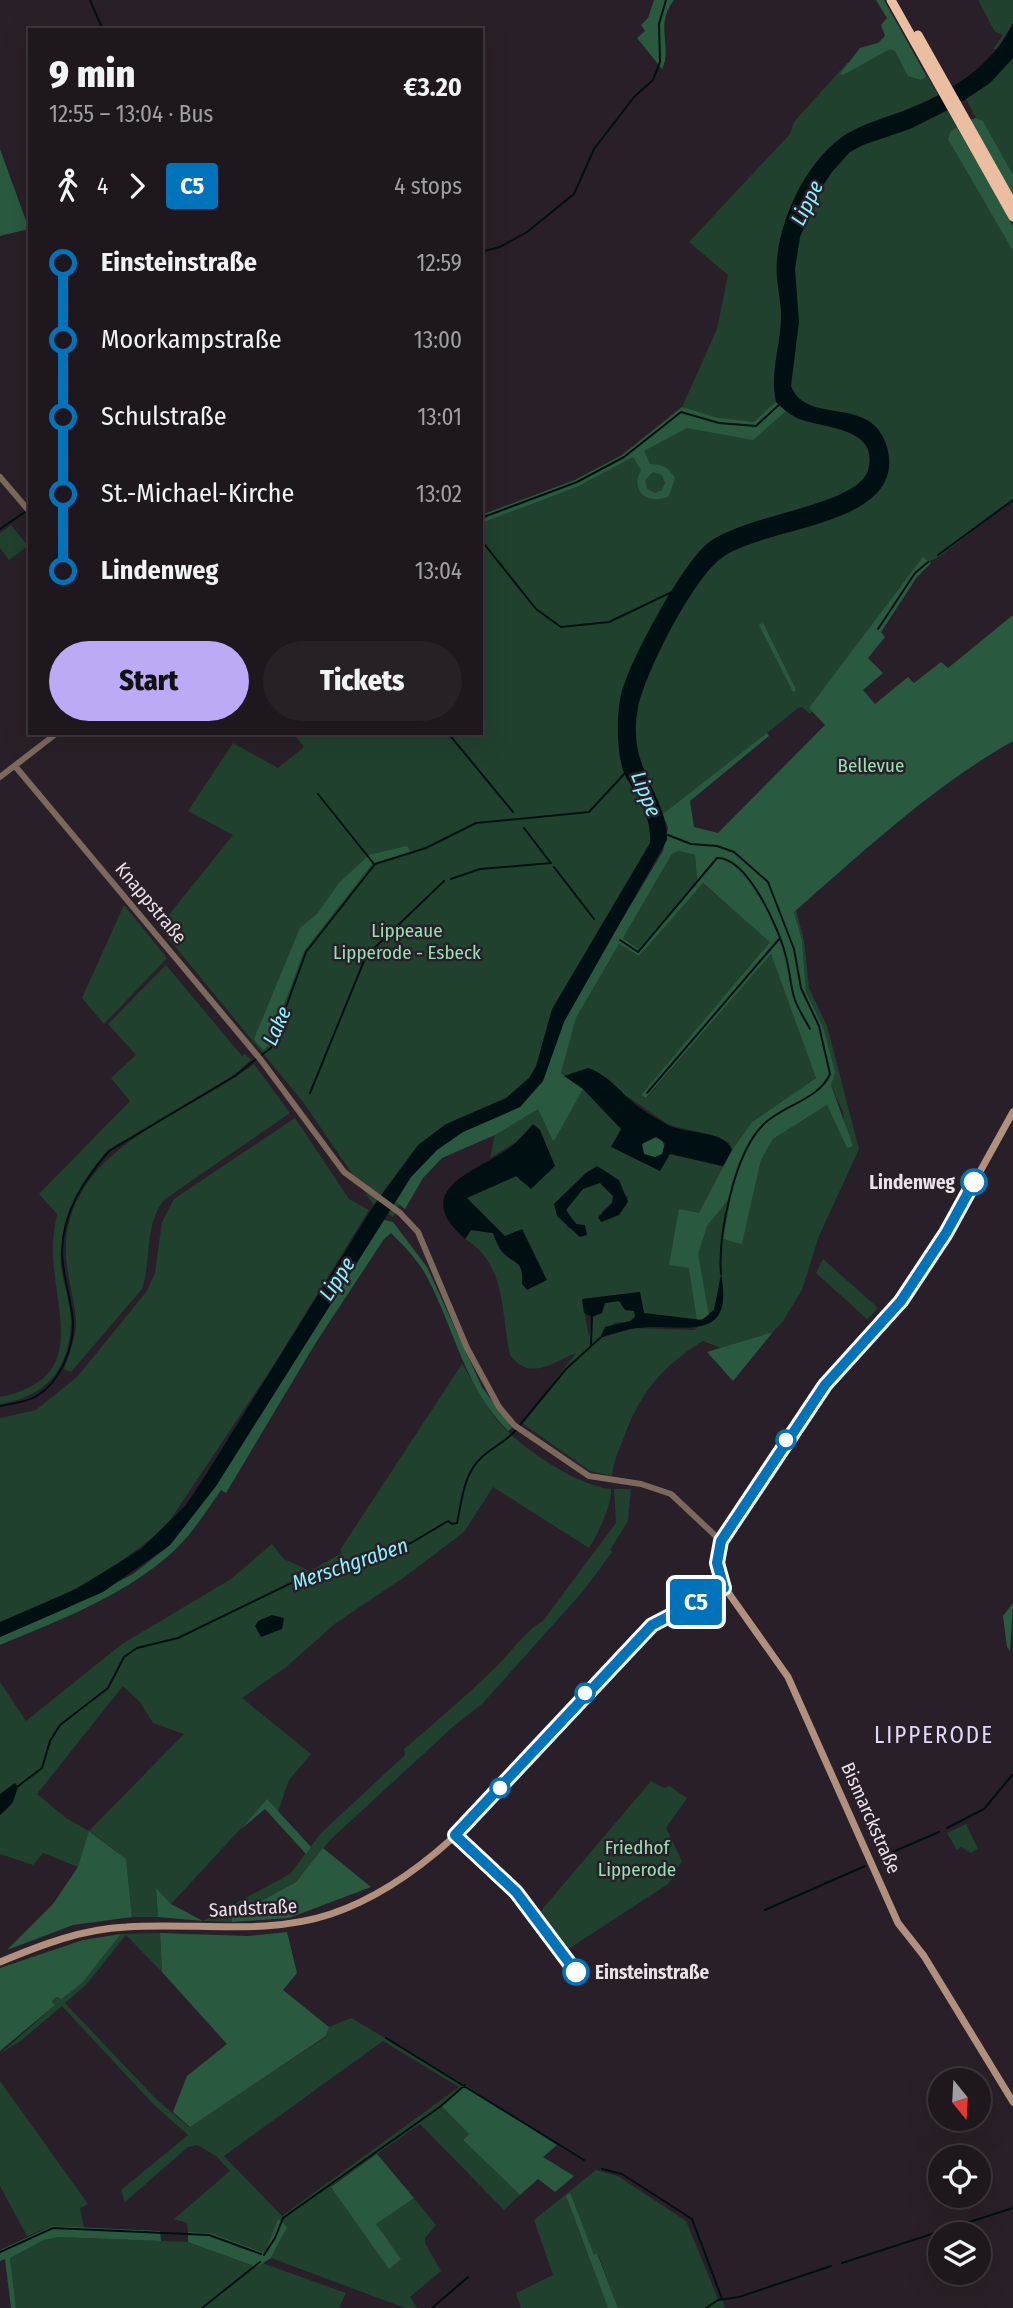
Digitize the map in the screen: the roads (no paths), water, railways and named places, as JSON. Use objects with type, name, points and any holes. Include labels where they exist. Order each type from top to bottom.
[{"type":"highway","points":[[891,0],[928,59]]},
{"type":"highway","points":[[898,0],[928,59],[1013,204]]},
{"type":"highway","points":[[972,137],[1013,217]]},
{"type":"main road","points":[[721,1541],[825,1385],[912,1285],[946,1233],[1013,1112]]},
{"type":"main road","name":"Bismarckstraße","points":[[721,1541],[717,1563],[724,1588],[788,1677],[898,1923],[924,1956],[1013,2102]]},
{"type":"main road","name":"Sandstraße","points":[[0,1962],[52,1942],[102,1929],[290,1924],[332,1914],[387,1889],[417,1869],[448,1842],[652,1625],[724,1588]]},
{"type":"street","points":[[0,477],[28,509]]},
{"type":"street","points":[[0,777],[54,735]]},
{"type":"street","name":"Knappstraße","points":[[15,766],[261,1060],[334,1160],[373,1196],[400,1213],[423,1241],[467,1348],[499,1407],[514,1425],[584,1473],[602,1480],[641,1484],[671,1494],[721,1541]]},
{"type":"water","name":"Lippe","points":[[1013,23],[1013,58],[990,83],[954,107],[910,129],[850,152],[820,190],[800,237],[795,269],[799,322],[791,386],[799,398],[811,405],[868,420],[879,431],[887,447],[888,474],[876,494],[854,510],[739,548],[719,560],[683,608],[650,673],[636,720],[639,755],[661,808],[667,840],[564,1022],[543,1081],[520,1107],[463,1132],[437,1150],[411,1177],[216,1486],[170,1545],[103,1592],[0,1637],[0,1622],[76,1589],[141,1549],[186,1505],[376,1202],[418,1145],[446,1124],[506,1098],[529,1078],[536,1066],[552,1009],[650,843],[647,817],[623,771],[618,726],[619,704],[626,680],[657,615],[684,571],[708,543],[747,524],[844,493],[860,482],[868,470],[869,456],[865,445],[857,437],[797,418],[776,402],[774,379],[781,312],[777,259],[784,224],[799,188],[821,156],[848,133],[939,95],[969,76],[994,52]]},
{"type":"water","points":[[588,1068],[596,1071],[610,1080],[640,1108],[661,1121],[676,1128],[713,1135],[727,1143],[732,1150],[723,1166],[670,1154],[660,1171],[611,1147],[621,1129],[583,1089],[564,1076]],"holes":[[[656,1137],[665,1143],[662,1154],[655,1157],[644,1154],[642,1144]]]},
{"type":"water","points":[[533,1124],[540,1130],[555,1166],[531,1189],[516,1176],[467,1198],[505,1236],[522,1229],[547,1280],[527,1290],[522,1284],[519,1265],[504,1254],[493,1233],[471,1230],[465,1239],[450,1222],[443,1208],[445,1196],[452,1185],[509,1148]]},
{"type":"water","points":[[597,1166],[619,1180],[628,1202],[619,1215],[601,1222],[598,1217],[612,1203],[613,1196],[600,1183],[583,1189],[566,1210],[576,1224],[585,1225],[587,1235],[580,1237],[557,1216],[554,1204]]},
{"type":"water","points":[[721,1274],[721,1310],[715,1320],[705,1325],[642,1328],[600,1338],[605,1327],[630,1321],[635,1317],[634,1311],[625,1310],[619,1301],[605,1303],[602,1313],[592,1317],[584,1313],[582,1299],[640,1292],[644,1313],[702,1320],[714,1310]]},
{"type":"water","points":[[272,1615],[284,1618],[282,1629],[261,1637],[255,1626],[258,1621]]},
{"type":"water","points":[[15,1783],[18,1787],[13,1802],[0,1815],[0,1794]]},
{"type":"waterway","points":[[90,0],[102,28]]},
{"type":"waterway","points":[[483,251],[500,247],[527,232],[574,194],[594,149],[634,97],[653,80],[660,62],[659,24],[666,0]]},
{"type":"waterway","points":[[483,517],[577,482],[624,457],[681,412],[719,423],[756,426],[781,403]]},
{"type":"waterway","points":[[938,555],[1013,500]]},
{"type":"waterway","points":[[0,529],[25,512]]},
{"type":"waterway","points":[[483,543],[536,609],[561,627],[609,622],[672,592]]},
{"type":"waterway","points":[[878,629],[915,573],[928,562]]},
{"type":"waterway","points":[[450,735],[513,812]]},
{"type":"waterway","name":"Lake","points":[[260,1056],[271,1048],[306,952],[375,864],[426,848],[476,823],[589,812],[626,772]]},
{"type":"waterway","points":[[318,794],[374,864]]},
{"type":"waterway","points":[[524,828],[550,862]]},
{"type":"waterway","points":[[668,835],[691,844],[717,846],[734,852],[768,882],[794,949],[801,988],[819,1026],[830,1074],[817,1090],[770,1119],[752,1139],[743,1156],[730,1196],[722,1238],[721,1274]]},
{"type":"waterway","points":[[620,940],[638,952],[717,858],[729,861],[751,882],[770,914],[783,945],[795,1000],[810,1029]]},
{"type":"waterway","points":[[451,879],[480,869],[551,863]]},
{"type":"waterway","points":[[554,867],[594,919]]},
{"type":"waterway","points":[[310,1093],[366,956],[444,881]]},
{"type":"waterway","points":[[647,1093],[780,938]]},
{"type":"waterway","name":"Lake","points":[[0,1406],[29,1400],[45,1390],[59,1373],[68,1353],[73,1321],[62,1260],[63,1236],[76,1197],[91,1173],[109,1151],[235,1076],[256,1059]]},
{"type":"waterway","points":[[591,1345],[592,1317]]},
{"type":"waterway","name":"Merschgraben","points":[[520,1425],[566,1369],[600,1338]]},
{"type":"waterway","name":"Merschgraben","points":[[17,1787],[42,1768],[50,1741],[60,1725],[108,1688],[124,1657],[137,1648],[178,1638],[316,1571],[411,1543],[448,1521],[457,1523],[464,1488],[471,1471],[482,1457],[517,1429]]},
{"type":"waterway","points":[[947,1828],[984,1809],[1013,1774]]},
{"type":"waterway","points":[[881,1857],[939,1832]]},
{"type":"waterway","points":[[765,1910],[865,1866]]},
{"type":"waterway","points":[[386,2038],[584,2160]]},
{"type":"waterway","points":[[264,2255],[283,2218],[441,2106],[465,2085]]},
{"type":"waterway","points":[[602,2169],[622,2174],[692,2219],[722,2299]]},
{"type":"waterway","points":[[842,2263],[1013,2208]]},
{"type":"waterway","points":[[0,2252],[53,2228],[209,2235],[261,2254]]},
{"type":"waterway","points":[[202,2308],[260,2262]]},
{"type":"waterway","points":[[706,2308],[718,2300],[739,2297],[831,2266]]},
{"type":"waterway","points":[[432,2308],[468,2277]]},
{"type":"place","name":"Lindenweg","points":[[974,1182]]},
{"type":"place","name":"Einsteinstraße","points":[[576,1972]]},
{"type":"district","name":"LIPPERODE","points":[[934,1735]]},
{"type":"park label","name":"Bellevue","points":[[871,765]]},
{"type":"park label","name":"Lippeaue Lipperode - Esbeck","points":[[407,941]]},
{"type":"park label","name":"Friedhof Lipperode","points":[[637,1858]]}]
